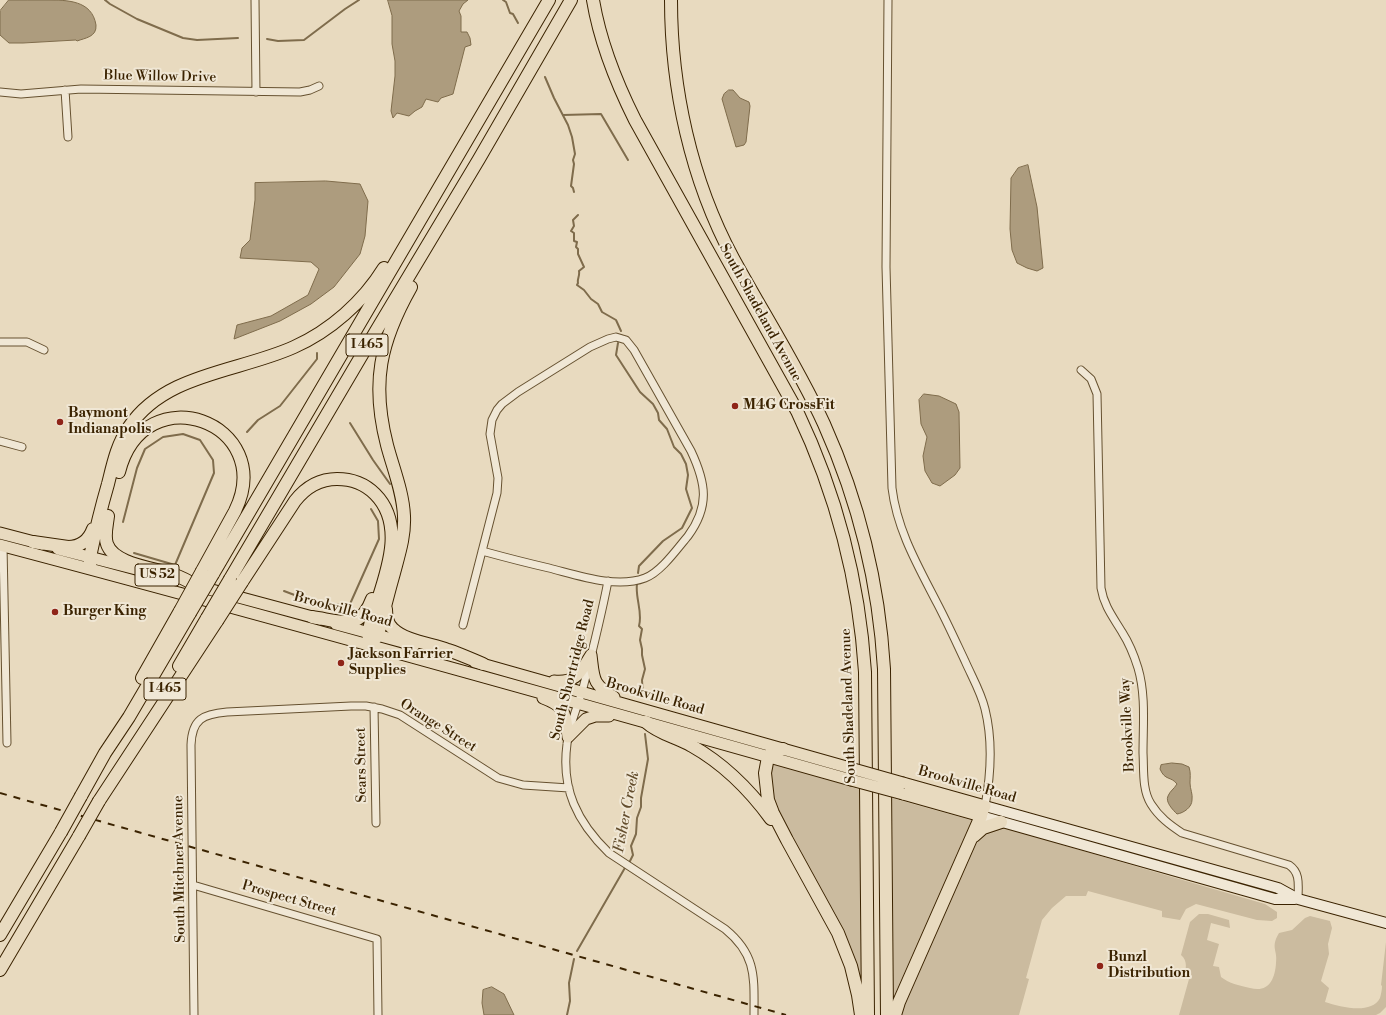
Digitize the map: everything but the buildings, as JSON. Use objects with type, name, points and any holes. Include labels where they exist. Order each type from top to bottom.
[{"type":"highway","name":"I 465","points":[[0,935],[61,832],[105,753],[129,717],[207,573],[395,264],[414,229],[549,0]]},
{"type":"highway","points":[[372,637],[386,603],[401,544],[404,517],[402,502],[384,434],[380,406],[379,382],[382,358],[389,331],[450,210],[571,0]]},
{"type":"highway","name":"South Shadeland Avenue","points":[[593,0],[596,19],[613,72],[635,120],[797,411],[819,462],[841,526],[856,592],[862,631],[865,672],[868,1015]]},
{"type":"highway","name":"South Shadeland Avenue","points":[[671,0],[673,49],[679,93],[691,150],[702,186],[717,224],[733,258],[806,388],[825,425],[852,494],[871,565],[880,617],[884,669],[887,1015]]},
{"type":"highway","name":"I 465","points":[[0,970],[99,801],[236,581],[380,324],[450,210]]},
{"type":"highway","points":[[198,586],[176,575],[127,562],[115,556],[109,548],[106,541],[105,512],[117,449],[128,428],[146,407],[161,395],[176,387],[288,349],[306,341],[328,327],[367,292],[414,229]]},
{"type":"highway","points":[[92,561],[105,512],[125,453],[133,441],[144,430],[158,422],[173,418],[187,417],[209,423],[226,435],[235,447],[240,459],[244,479],[240,502],[207,573]]},
{"type":"highway","name":"US 52","points":[[236,581],[299,496],[312,485],[325,480],[340,479],[354,481],[367,487],[377,496],[384,506],[392,530],[391,546],[381,569],[368,608],[364,616],[356,621],[350,622],[312,617]]},
{"type":"highway","points":[[33,542],[68,547],[79,546],[91,534],[105,512]]},
{"type":"highway","points":[[372,637],[391,546]]},
{"type":"highway","points":[[386,603],[386,616],[393,630],[398,634],[448,650],[483,664]]},
{"type":"highway","points":[[646,722],[654,729],[703,752],[726,769],[752,794],[787,840]]},
{"type":"highway","points":[[783,749],[772,752],[768,757],[765,773],[767,794],[773,813],[838,933],[851,966],[857,988],[861,1015]]},
{"type":"highway","points":[[895,1015],[907,983],[983,811]]},
{"type":"highway","points":[[971,840],[979,830],[1001,822]]},
{"type":"main road","name":"Brookville Road","points":[[0,533],[92,561],[372,637],[483,664],[540,680],[621,715],[768,757],[903,794],[983,811],[1278,888],[1298,899],[1386,923]]},
{"type":"main road","name":"Brookville Road","points":[[2,546],[92,561],[198,586],[312,617],[523,687],[580,698],[626,704],[903,783],[983,811],[1001,822],[1275,899],[1298,899]]},
{"type":"main road","points":[[540,680],[561,682],[572,680],[579,674],[591,655]]},
{"type":"main road","points":[[591,655],[593,674],[596,682],[604,692],[626,704]]},
{"type":"main road","points":[[523,687],[550,701],[562,710],[567,722],[568,737]]},
{"type":"main road","points":[[568,737],[583,721],[590,717],[621,715]]},
{"type":"street","points":[[255,0],[256,92]]},
{"type":"street","points":[[888,0],[886,267],[893,493],[897,516],[908,548],[942,613],[985,708],[990,735],[990,757],[988,786],[983,811]]},
{"type":"street","name":"Blue Willow Drive","points":[[0,92],[21,94],[65,90],[300,92],[319,86]]},
{"type":"street","points":[[65,90],[68,137]]},
{"type":"street","points":[[463,625],[482,551],[497,495],[497,471],[490,438],[492,422],[499,408],[518,392],[590,347],[611,338],[621,338],[626,340],[632,346],[691,451],[699,472],[703,497],[700,515],[695,526],[678,549],[658,570],[646,578],[627,581],[608,581],[591,578],[482,551]]},
{"type":"street","points":[[0,342],[27,342],[44,350]]},
{"type":"street","name":"Brookville Way","points":[[1081,370],[1091,379],[1097,394],[1101,588],[1109,613],[1122,631],[1131,648],[1140,675],[1143,697],[1144,774],[1150,803],[1168,824],[1182,833],[1289,865],[1298,876],[1298,899]]},
{"type":"street","points":[[0,441],[22,447]]},
{"type":"street","points":[[2,546],[8,742]]},
{"type":"street","name":"South Shortridge Road","points":[[608,581],[580,698],[568,737],[566,765],[569,788],[573,803],[582,822],[594,838],[609,853],[725,929],[740,943],[750,963],[753,974],[754,1015]]},
{"type":"street","name":"Orange Street","points":[[196,723],[209,714],[227,712],[351,706],[374,707],[400,715],[498,778],[523,785],[569,788]]},
{"type":"street","name":"Sears Street","points":[[374,707],[376,823]]},
{"type":"street","name":"South Mitchner Avenue","points":[[194,1015],[191,745],[192,734],[196,723]]},
{"type":"street","name":"Prospect Street","points":[[193,884],[377,939],[378,1015]]},
{"type":"shaded area","points":[[9,0],[62,0],[77,3],[84,6],[94,17],[96,25],[95,32],[93,35],[77,41],[9,43],[0,35],[0,11]]},
{"type":"shaded area","points":[[388,0],[468,0],[463,4],[459,11],[461,16],[461,32],[467,32],[471,45],[465,47],[453,94],[441,98],[438,102],[426,99],[422,107],[409,116],[397,113],[393,118],[391,111],[395,61],[392,44],[392,16]]},
{"type":"shaded area","points":[[729,90],[733,90],[740,98],[749,102],[750,106],[746,142],[744,145],[736,147],[722,99],[724,94]]},
{"type":"shaded area","points":[[1028,165],[1037,207],[1043,268],[1037,271],[1017,263],[1012,250],[1010,229],[1011,178],[1018,168]]},
{"type":"shaded area","points":[[326,181],[360,184],[368,201],[365,236],[360,254],[334,287],[311,304],[280,321],[234,339],[237,325],[271,316],[308,295],[319,269],[311,262],[240,258],[242,248],[250,240],[255,200],[255,183]]},
{"type":"shaded area","points":[[924,394],[939,396],[956,404],[959,412],[960,468],[955,475],[940,486],[932,483],[925,471],[923,456],[927,437],[921,424],[919,400]]},
{"type":"shaded area","points":[[774,763],[861,790],[863,999],[774,804],[771,769]]},
{"type":"shaded area","points":[[1172,763],[1182,764],[1189,767],[1190,771],[1192,803],[1187,809],[1177,814],[1170,806],[1167,798],[1177,784],[1173,780],[1166,777],[1160,769],[1161,765]]},
{"type":"shaded area","points":[[892,798],[974,821],[893,1005]]},
{"type":"shaded area","points":[[997,828],[1048,839],[1049,841],[1265,904],[1277,912],[1277,918],[1272,921],[1257,920],[1196,904],[1186,909],[1180,920],[1162,917],[1162,911],[1088,891],[1086,896],[1066,896],[1052,908],[1042,920],[1026,978],[1029,979],[1019,1015],[900,1015],[975,842],[987,831]]},
{"type":"shaded area","points":[[1199,914],[1208,914],[1229,920],[1230,928],[1211,923],[1207,940],[1219,944],[1213,966],[1219,967],[1221,977],[1234,984],[1256,989],[1266,987],[1272,980],[1276,963],[1275,942],[1279,933],[1292,930],[1305,918],[1310,916],[1330,921],[1332,928],[1328,944],[1329,954],[1321,981],[1329,988],[1325,1002],[1339,1006],[1363,1008],[1376,1003],[1380,998],[1386,942],[1386,1007],[1376,1015],[1179,1015],[1189,979],[1184,977],[1186,962],[1181,955],[1190,922]]},
{"type":"shaded area","points":[[492,987],[504,994],[514,1015],[484,1015],[482,1003],[483,990]]},
{"type":"waterway","points":[[105,0],[137,19],[183,38],[197,40],[238,38]]},
{"type":"waterway","points":[[267,39],[278,41],[304,40],[359,0]]},
{"type":"waterway","name":"Fisher Creek","points":[[503,0],[506,2],[510,13],[513,14],[518,23]]},
{"type":"waterway","name":"Fisher Creek","points":[[545,77],[568,125],[572,137],[575,154],[573,160],[574,164],[571,186],[574,192]]},
{"type":"waterway","points":[[563,115],[601,114],[628,160]]},
{"type":"waterway","name":"Fisher Creek","points":[[578,215],[573,220],[574,226],[571,231],[574,233],[574,241],[577,242],[576,247],[584,267],[579,271],[577,285],[598,304],[602,312],[616,320],[621,331]]},
{"type":"waterway","name":"Fisher Creek","points":[[618,343],[616,355],[640,392],[653,404],[658,413],[659,420],[667,429],[674,447],[681,454],[686,464],[688,475],[686,489],[692,508],[682,528],[663,541],[639,566],[638,573]]},
{"type":"waterway","points":[[247,432],[258,420],[280,406],[317,359],[317,353]]},
{"type":"waterway","points":[[350,423],[390,484]]},
{"type":"waterway","points":[[123,522],[137,468],[145,449],[163,437],[183,434],[200,440],[213,460],[214,473],[175,565],[134,553]]},
{"type":"waterway","points":[[284,591],[324,604],[350,604],[379,539],[378,521],[371,509]]},
{"type":"waterway","name":"Fisher Creek","points":[[637,584],[640,616],[639,626],[642,629],[640,640],[645,669],[642,680],[643,698]]},
{"type":"waterway","name":"Fisher Creek","points":[[629,863],[633,855],[631,846],[636,834],[637,818],[641,807],[641,798],[648,759],[645,734]]},
{"type":"waterway","name":"Fisher Creek","points":[[577,951],[626,866]]},
{"type":"waterway","name":"Fisher Creek","points":[[567,1015],[570,1001],[569,983],[574,959]]},
{"type":"railway","points":[[0,793],[786,1015]]},
{"type":"place","name":"M4G CrossFit","points":[[735,406]]},
{"type":"place","name":"Baymont Indianapolis","points":[[60,422]]},
{"type":"place","name":"Burger King","points":[[55,612]]},
{"type":"place","name":"Jackson Farrier Supplies","points":[[341,663]]},
{"type":"place","name":"Bunzl Distribution","points":[[1100,966]]}]
